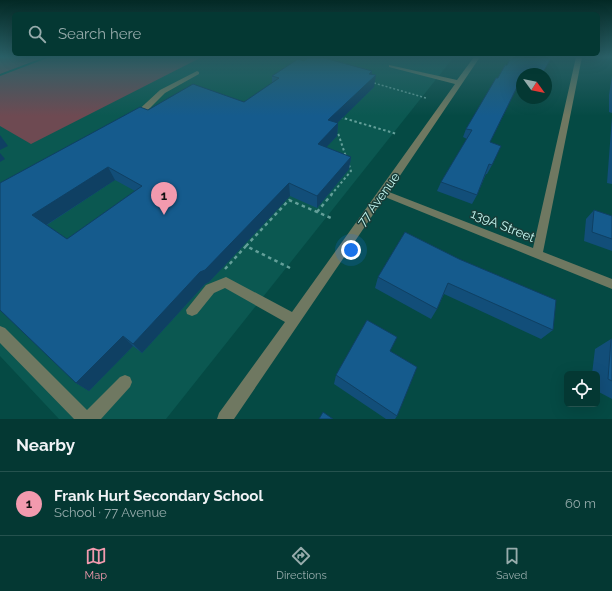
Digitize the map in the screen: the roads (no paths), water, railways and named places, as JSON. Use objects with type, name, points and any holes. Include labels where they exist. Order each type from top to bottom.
[{"type":"street","points":[[125,123],[145,112],[148,105],[158,94],[190,77]]},
{"type":"street","points":[[434,77],[460,83]]},
{"type":"street","name":"77 Avenue","points":[[225,419],[464,77]]},
{"type":"street","points":[[537,254],[575,77]]},
{"type":"street","name":"139A Street","points":[[383,193],[612,284]]},
{"type":"street","points":[[192,310],[210,289],[226,282],[294,320]]},
{"type":"street","points":[[0,333],[85,419]]},
{"type":"street","points":[[90,419],[124,382]]},
{"type":"place","name":"Frank Hurt Secondary School","points":[[164,215]]}]
